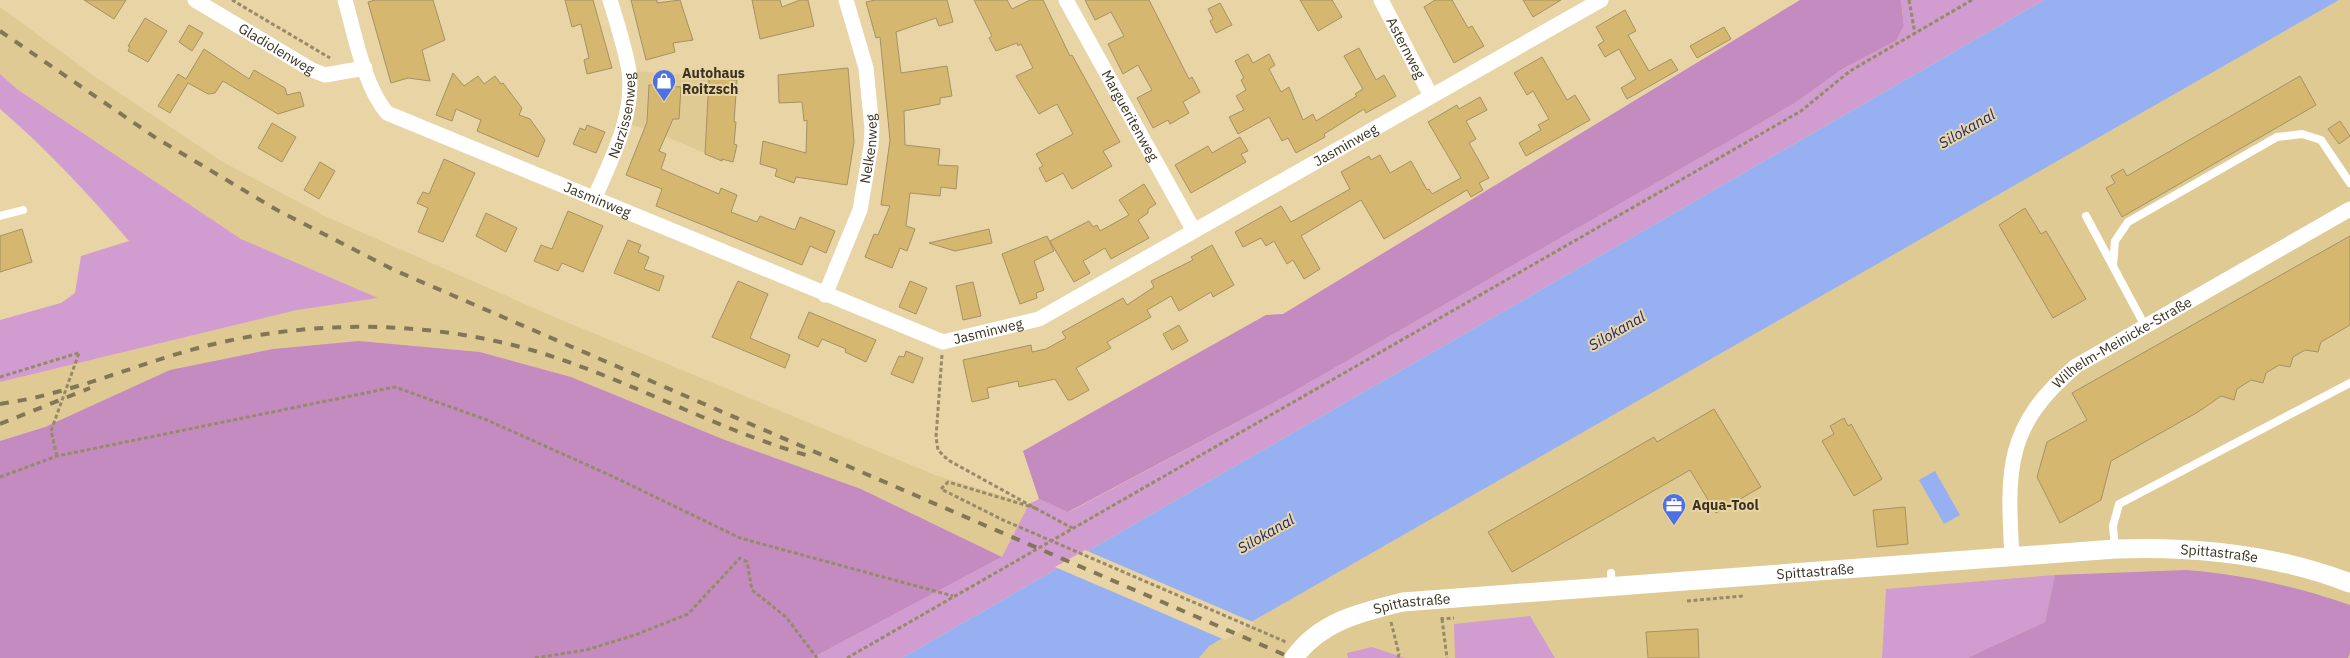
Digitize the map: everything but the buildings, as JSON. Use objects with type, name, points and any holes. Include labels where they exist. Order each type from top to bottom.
[{"type":"street","name":"Gladiolenweg","points":[[195,0],[312,70],[325,74],[365,68]]},
{"type":"street","name":"Jasminweg","points":[[345,0],[365,68],[378,102],[387,113],[943,342],[1039,319],[1601,0]]},
{"type":"street","name":"Narzissenweg","points":[[594,199],[621,137],[629,87],[629,71],[610,0]]},
{"type":"street","name":"Nelkenweg","points":[[825,295],[860,210],[872,146],[866,68],[846,0]]},
{"type":"street","name":"Margueritenweg","points":[[1066,0],[1194,231]]},
{"type":"street","name":"Asternweg","points":[[1381,0],[1431,96]]},
{"type":"street","name":"Wilhelm-Meinicke-Straße","points":[[2012,557],[2010,483],[2015,448],[2029,416],[2051,388],[2076,366],[2350,209]]},
{"type":"street","name":"Spittastraße","points":[[1291,650],[1340,620],[1359,612],[1403,602],[1612,580],[2012,557],[2115,549],[2182,548],[2287,562],[2350,582]]},
{"type":"lane","points":[[2113,266],[2115,241],[2128,222],[2276,137],[2302,134],[2321,140],[2350,183]]},
{"type":"lane","points":[[0,216],[24,210]]},
{"type":"lane","points":[[2086,216],[2145,326]]},
{"type":"lane","points":[[2115,549],[2113,526],[2119,504],[2350,383]]},
{"type":"path","points":[[232,0],[334,60]]},
{"type":"path","points":[[1910,0],[1915,34]]},
{"type":"path","points":[[847,658],[1801,111],[1850,71],[1972,0]]},
{"type":"path","points":[[943,342],[936,437],[938,450],[948,460],[1072,528]]},
{"type":"path","points":[[0,376],[79,353],[51,431],[58,456]]},
{"type":"path","points":[[0,477],[58,456],[394,387],[487,420],[614,477],[740,538],[954,596]]},
{"type":"path","points":[[1035,508],[948,482],[941,489],[1003,520],[1291,650]]},
{"type":"path","points":[[536,658],[586,650],[635,635],[688,614],[740,558],[747,562],[752,590],[786,617],[817,658]]},
{"type":"path","points":[[1683,601],[1750,596]]},
{"type":"path","points":[[1434,619],[1461,617]]},
{"type":"path","points":[[1442,619],[1447,658]]},
{"type":"path","points":[[1384,622],[1400,620]]},
{"type":"path","points":[[1391,621],[1398,658]]},
{"type":"shaded area","points":[[1800,0],[1901,0],[1904,26],[1896,41],[1844,68],[1795,103],[1286,396],[1068,512],[1039,499],[1023,451],[1266,315],[1283,314]]},
{"type":"shaded area","points":[[1901,0],[2044,0],[902,658],[812,658],[1002,557],[1029,504],[1039,499],[1069,512],[1286,396],[1795,103],[1844,68],[1896,41],[1904,26]]},
{"type":"shaded area","points":[[2339,0],[2350,0],[2350,658],[1199,658],[1209,646]]},
{"type":"shaded area","points":[[0,7],[97,78],[221,161],[327,217],[552,316],[935,475],[1029,504],[1002,557],[861,489],[725,440],[571,377],[480,352],[45,427],[0,441],[0,382],[297,310],[377,298],[241,239],[17,89],[0,74]]},
{"type":"shaded area","points":[[633,71],[728,78],[723,161],[653,131],[632,125]]},
{"type":"shaded area","points":[[0,74],[17,89],[241,239],[378,298],[297,310],[0,382],[0,320],[61,303],[75,293],[81,256],[129,241],[67,173],[0,109]]},
{"type":"shaded area","points":[[359,341],[480,352],[571,377],[725,440],[861,489],[1002,557],[812,658],[0,658],[0,441],[45,427],[170,370],[273,349]]},
{"type":"shaded area","points":[[2187,570],[2270,582],[2350,605],[2350,653],[2348,658],[1967,658],[2045,622],[2055,575]]},
{"type":"shaded area","points":[[2055,575],[2045,622],[1967,658],[1882,658],[1886,589]]},
{"type":"shaded area","points":[[1530,616],[1555,658],[1455,658],[1454,624]]},
{"type":"shaded area","points":[[1372,647],[1405,658],[1348,658],[1347,653]]},
{"type":"water","name":"Silokanal","points":[[2044,0],[2339,0],[1209,646],[1199,658],[902,658]]},
{"type":"water","points":[[1935,471],[1960,515],[1944,524],[1919,480]]},
{"type":"pier","points":[[1085,550],[1255,623],[1225,640],[1055,567]]},
{"type":"railway","points":[[0,31],[156,138],[277,210],[394,270],[1292,658]]},
{"type":"railway","points":[[0,404],[43,396],[183,352],[243,338],[285,331],[327,328],[411,329],[453,333],[494,341],[570,362],[738,431],[806,455]]},
{"type":"railway","points":[[0,424],[90,388]]},
{"type":"place","name":"Autohaus Roitzsch","points":[[664,102]]},
{"type":"place","name":"Aqua-Tool","points":[[1674,526]]}]
